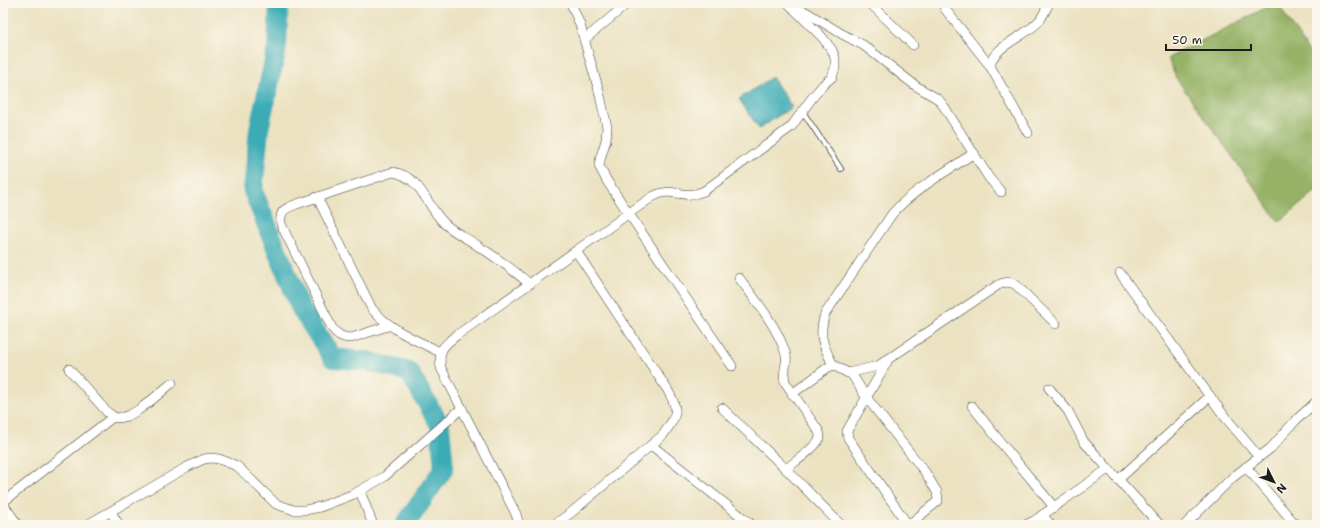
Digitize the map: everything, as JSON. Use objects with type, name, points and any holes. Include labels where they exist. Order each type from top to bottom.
[{"type":"street","points":[[571,3],[599,91],[607,127],[606,140],[600,156],[599,166],[607,181],[732,366]]},
{"type":"street","points":[[584,40],[628,3]]},
{"type":"street","points":[[870,3],[913,45]]},
{"type":"street","points":[[943,3],[990,66],[1028,134]]},
{"type":"street","points":[[990,66],[993,56],[1039,22],[1049,3]]},
{"type":"street","points":[[519,525],[516,514],[441,368],[440,352],[443,346],[660,192],[674,192],[690,195],[704,191],[791,127],[812,98],[832,77],[835,68],[835,58],[832,50],[822,37],[791,6]]},
{"type":"street","points":[[791,6],[806,12],[863,45],[916,86],[938,99],[989,178],[1001,192]]},
{"type":"street","points":[[974,153],[910,196],[892,214],[825,314],[821,330],[821,338],[824,348],[833,365],[848,373],[878,366],[998,285],[1010,282],[1016,285],[1056,324]]},
{"type":"street","points":[[388,326],[351,338],[344,338],[340,336],[332,328],[281,224],[280,217],[288,207],[393,172],[403,174],[417,185],[444,224],[492,255],[530,284]]},
{"type":"street","points":[[317,197],[372,309],[388,326],[440,352]]},
{"type":"street","points":[[554,525],[572,512],[663,435],[674,419],[676,408],[673,399],[576,251]]},
{"type":"street","points":[[1120,273],[1225,417],[1259,457]]},
{"type":"street","points":[[739,278],[762,308],[777,334],[786,353],[787,359],[783,375],[785,382],[818,430],[820,436],[818,441],[813,446],[786,469]]},
{"type":"street","points":[[889,360],[866,397],[847,432],[848,438],[908,525]]},
{"type":"street","points":[[792,394],[833,365]]},
{"type":"street","points":[[69,369],[107,412],[114,417],[119,418],[131,415],[172,383]]},
{"type":"street","points":[[851,373],[866,397],[925,472],[937,492],[938,501],[911,523],[911,525]]},
{"type":"street","points":[[1049,388],[1068,411],[1084,442],[1160,525]]},
{"type":"street","points":[[1118,480],[1210,396]]},
{"type":"street","points":[[1184,525],[1232,478],[1270,448],[1296,420],[1317,401]]},
{"type":"street","points":[[972,406],[1054,507]]},
{"type":"street","points":[[87,525],[187,467],[210,458],[219,459],[237,466],[276,504],[294,510],[305,510],[320,507],[360,490],[384,477],[408,454],[462,408]]},
{"type":"street","points":[[722,408],[786,469],[841,525]]},
{"type":"street","points":[[18,525],[3,503],[114,417]]},
{"type":"street","points":[[651,445],[752,525]]},
{"type":"street","points":[[1246,467],[1296,525]]},
{"type":"street","points":[[1025,525],[1054,507],[1108,469]]},
{"type":"street","points":[[360,490],[373,525]]},
{"type":"street","points":[[111,512],[119,525]]},
{"type":"street","points":[[1042,515],[1051,525]]},
{"type":"lane","points":[[803,112],[841,169]]},
{"type":"green space","points":[[1277,3],[1317,64],[1317,190],[1279,222],[1176,78],[1168,58]]},
{"type":"water","points":[[772,77],[792,107],[759,129],[739,99]]},
{"type":"waterway","points":[[279,3],[277,47],[259,129],[253,191],[301,309],[333,358],[367,361],[409,372],[440,425],[444,468],[405,525]]}]
